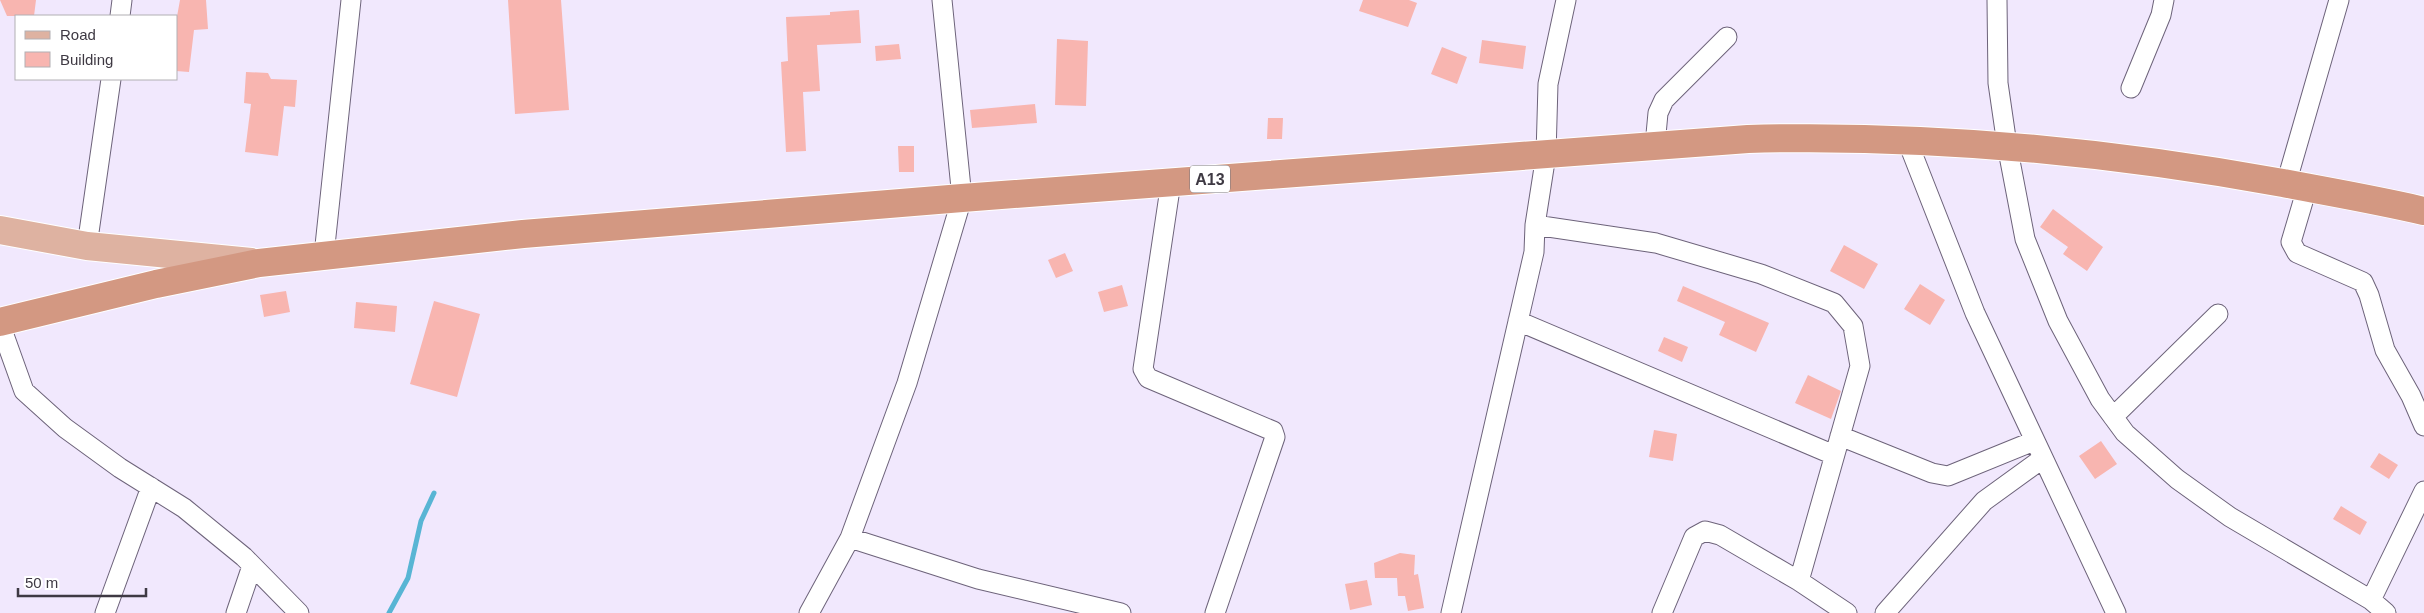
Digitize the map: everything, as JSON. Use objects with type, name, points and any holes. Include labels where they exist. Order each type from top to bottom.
[{"type":"highway","name":"A13","points":[[0,323],[156,284],[259,263],[523,234],[1655,145],[1812,137],[2007,145],[2079,152],[2186,166],[2424,212]]},
{"type":"main road","points":[[0,230],[87,246],[259,263]]},
{"type":"street","points":[[120,15],[122,0]]},
{"type":"street","points":[[324,255],[350,0]]},
{"type":"street","points":[[809,613],[850,538],[907,383],[962,198],[942,0]]},
{"type":"street","points":[[1450,613],[1534,252],[1535,225],[1546,155],[1548,84],[1566,0]]},
{"type":"street","points":[[1997,0],[1998,83],[2007,145],[2025,239],[2058,321],[2100,399],[2124,433],[2177,479],[2230,517],[2370,600],[2386,613]]},
{"type":"street","points":[[2131,88],[2161,15],[2164,0]]},
{"type":"street","points":[[2339,0],[2296,186],[2291,242],[2297,253],[2363,282],[2369,295],[2385,350],[2411,396],[2424,426]]},
{"type":"street","points":[[1655,145],[1658,112],[1664,100],[1727,37]]},
{"type":"street","points":[[87,246],[111,80]]},
{"type":"street","points":[[1907,140],[1975,313],[2116,613]]},
{"type":"street","points":[[1172,182],[1143,369],[1148,378],[1273,431],[1275,437],[1215,613]]},
{"type":"street","points":[[1535,225],[1656,243],[1761,274],[1834,303],[1853,326],[1860,366],[1799,580]]},
{"type":"street","points":[[2113,417],[2218,314]]},
{"type":"street","points":[[1518,321],[1834,455]]},
{"type":"street","points":[[0,323],[24,391],[66,428],[120,468],[184,508],[252,566],[299,613]]},
{"type":"street","points":[[1840,436],[1932,473],[1948,476],[2034,441]]},
{"type":"street","points":[[1885,613],[1984,501],[2042,459]]},
{"type":"street","points":[[106,613],[150,487]]},
{"type":"street","points":[[2370,600],[2424,491]]},
{"type":"street","points":[[1662,613],[1694,537],[1705,531],[1720,535],[1799,580],[1847,613]]},
{"type":"street","points":[[850,538],[978,579],[1122,613]]},
{"type":"street","points":[[236,613],[252,566]]},
{"type":"building","points":[[0,0],[36,0],[34,15],[7,16]]},
{"type":"building","points":[[180,0],[206,0],[208,29],[194,30],[189,72],[178,71],[177,15]]},
{"type":"building","points":[[508,0],[561,0],[569,110],[515,114]]},
{"type":"building","points":[[1363,0],[1409,0],[1417,3],[1408,27],[1359,11]]},
{"type":"building","points":[[859,10],[861,43],[817,45],[820,91],[803,92],[806,151],[786,152],[781,62],[788,61],[786,17],[830,15],[830,12]]},
{"type":"building","points":[[1057,39],[1088,41],[1086,106],[1055,105]]},
{"type":"building","points":[[1482,40],[1526,46],[1523,69],[1479,63]]},
{"type":"building","points":[[899,44],[901,59],[876,61],[875,46]]},
{"type":"building","points":[[1442,47],[1467,57],[1457,84],[1431,74]]},
{"type":"building","points":[[246,72],[268,73],[271,79],[297,80],[295,107],[284,106],[278,156],[245,152],[251,104],[244,103]]},
{"type":"building","points":[[1035,104],[1037,123],[972,128],[970,110]]},
{"type":"building","points":[[1268,118],[1283,118],[1282,139],[1267,139]]},
{"type":"building","points":[[898,146],[914,146],[914,172],[899,172]]},
{"type":"building","points":[[2053,209],[2103,247],[2087,271],[2063,254],[2068,247],[2040,227]]},
{"type":"building","points":[[1844,245],[1878,264],[1864,289],[1830,271]]},
{"type":"building","points":[[1065,253],[1073,271],[1056,278],[1048,260]]},
{"type":"building","points":[[1920,284],[1945,300],[1930,325],[1904,309]]},
{"type":"building","points":[[1122,285],[1128,306],[1104,312],[1098,292]]},
{"type":"building","points":[[1683,286],[1769,323],[1756,352],[1719,335],[1725,322],[1677,301]]},
{"type":"building","points":[[286,291],[290,312],[264,317],[260,295]]},
{"type":"building","points":[[434,301],[480,314],[457,397],[410,384]]},
{"type":"building","points":[[356,302],[397,306],[395,332],[354,328]]},
{"type":"building","points":[[1664,337],[1688,347],[1682,362],[1658,351]]},
{"type":"building","points":[[1808,375],[1841,391],[1831,419],[1795,403]]},
{"type":"building","points":[[1654,430],[1677,434],[1673,461],[1649,457]]},
{"type":"building","points":[[2101,441],[2117,464],[2095,479],[2079,456]]},
{"type":"building","points":[[2379,453],[2398,465],[2389,479],[2370,467]]},
{"type":"building","points":[[2341,506],[2367,522],[2360,535],[2333,519]]},
{"type":"building","points":[[1400,553],[1415,555],[1414,575],[1418,574],[1424,608],[1408,611],[1405,596],[1398,596],[1397,578],[1375,578],[1374,563]]},
{"type":"building","points":[[1367,580],[1372,605],[1350,610],[1345,584]]},
{"type":"waterway","points":[[389,613],[408,578],[421,521],[434,493]]}]
